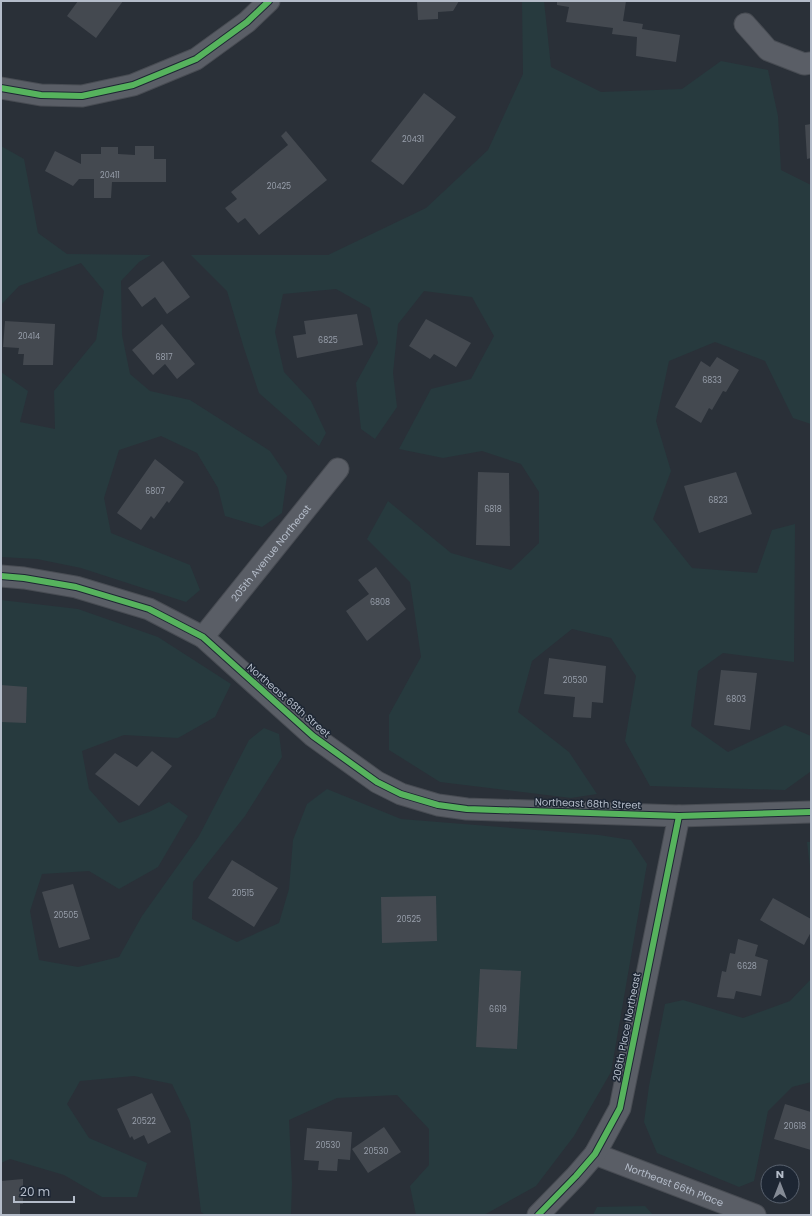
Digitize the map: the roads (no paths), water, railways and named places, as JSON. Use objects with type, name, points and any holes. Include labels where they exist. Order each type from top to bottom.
[{"type":"street","points":[[1,88],[41,94],[82,96],[133,85],[196,59],[247,22],[269,1]]},
{"type":"street","points":[[745,24],[768,50],[804,64],[811,63]]},
{"type":"street","name":"205th Avenue Northeast","points":[[203,637],[338,469]]},
{"type":"street","name":"Northeast 68th Street","points":[[1,576],[24,578],[76,587],[149,609],[203,637],[313,736],[377,782],[401,794],[438,806],[467,809],[679,816],[811,812]]},
{"type":"street","name":"206th Place Northeast","points":[[538,1215],[576,1176],[594,1154],[620,1108],[679,816]]},
{"type":"street","name":"Northeast 66th Place","points":[[594,1154],[755,1215]]}]
